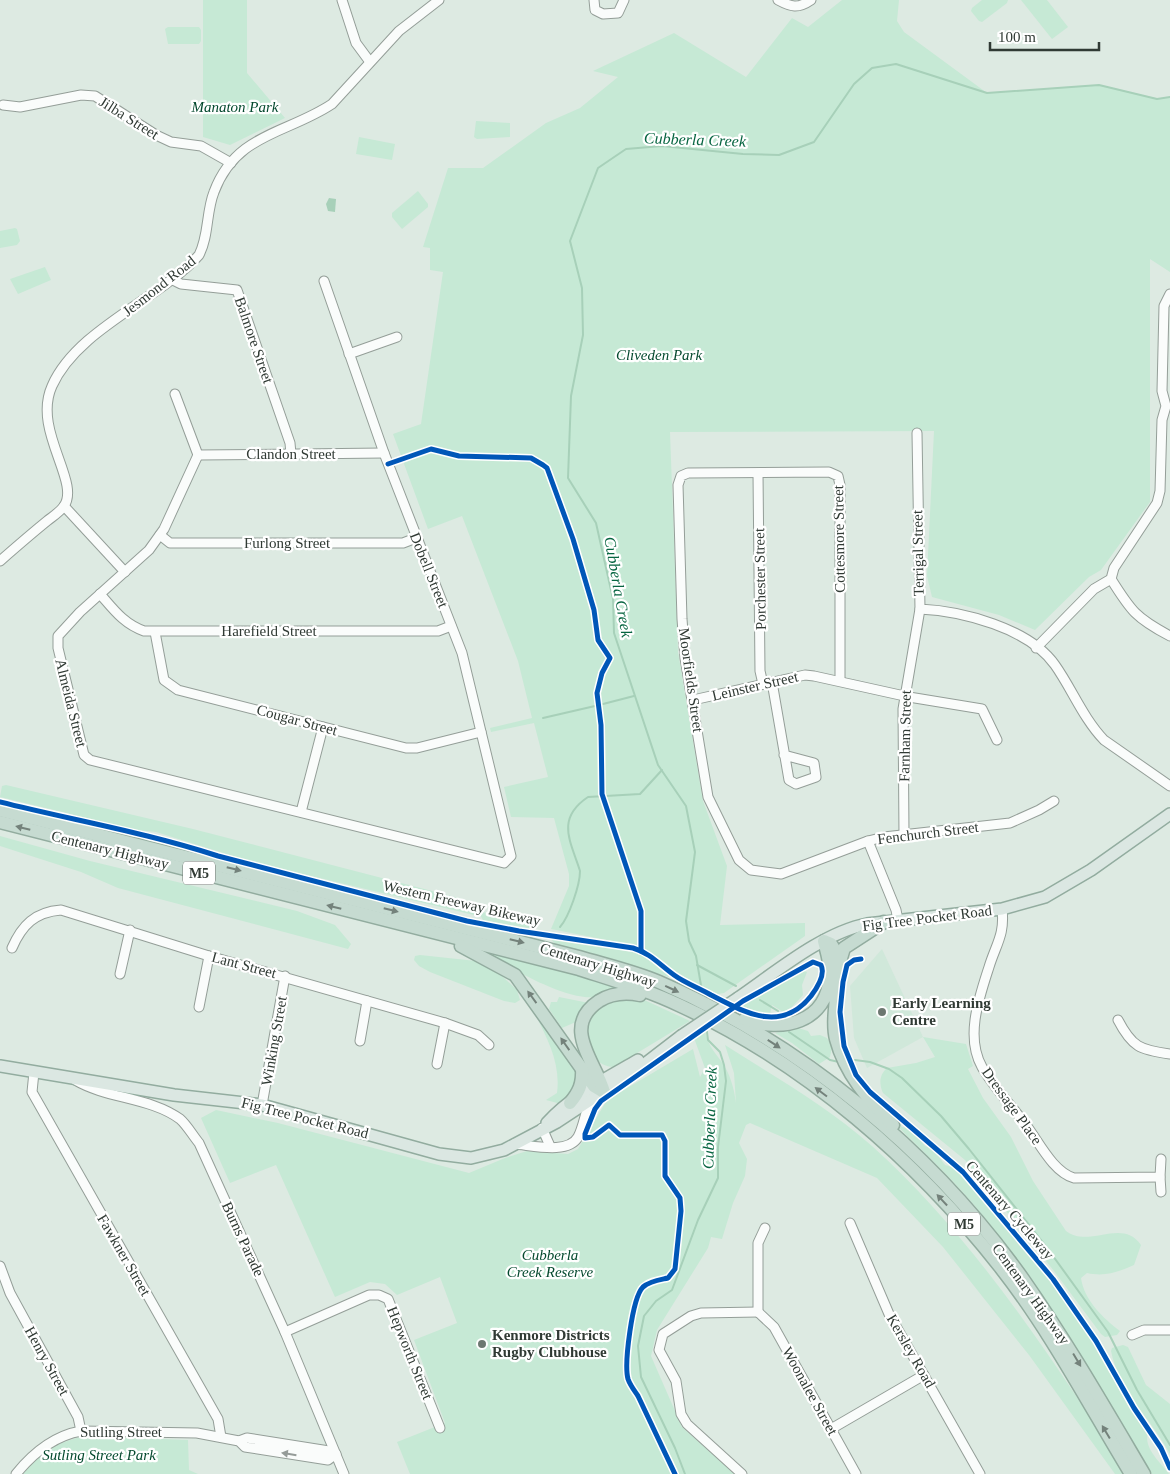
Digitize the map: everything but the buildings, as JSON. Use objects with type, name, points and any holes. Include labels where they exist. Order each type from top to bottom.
[{"type":"highway","name":"Centenary Highway","points":[[0,810],[580,957],[658,982],[732,1018],[828,1081],[905,1145],[972,1214],[1022,1278],[1067,1344],[1144,1474]]},
{"type":"highway","name":"Centenary Highway","points":[[0,822],[579,969],[650,992],[734,1033],[775,1059],[835,1102],[892,1150],[953,1212],[1001,1268],[1036,1318],[1131,1474]]},
{"type":"highway","points":[[837,975],[844,948],[884,922]]},
{"type":"highway","points":[[398,923],[467,948],[515,975],[582,1068],[602,1082]]},
{"type":"highway","points":[[824,941],[832,944],[834,948],[837,975],[834,1024],[842,1054],[856,1081],[897,1130],[905,1145]]},
{"type":"highway","points":[[732,1018],[746,1019],[764,1026],[782,1026],[801,1020],[814,1011],[823,999],[830,980],[830,968],[824,941]]},
{"type":"highway","points":[[602,1082],[587,1055],[581,1036],[582,1022],[589,1009],[613,994],[625,992],[640,995],[650,992]]},
{"type":"highway","points":[[570,1103],[579,1093],[582,1068]]},
{"type":"main road","name":"Fig Tree Pocket Road","points":[[542,1128],[554,1115],[570,1103],[602,1082],[662,1049],[824,941],[851,928],[898,920],[1002,909],[1045,897],[1098,866],[1170,814]]},
{"type":"main road","name":"Fig Tree Pocket Road","points":[[0,1066],[174,1095],[262,1106],[458,1158],[482,1157],[514,1144],[542,1128],[558,1122],[591,1100],[602,1082],[662,1049]]},
{"type":"street","points":[[342,0],[356,43],[370,62]]},
{"type":"street","name":"Jesmond Road","points":[[64,506],[68,486],[48,430],[46,415],[46,404],[52,386],[62,367],[91,339],[199,255],[204,245],[214,191],[231,163],[261,137],[322,111],[332,104],[406,25],[439,0]]},
{"type":"street","points":[[594,0],[596,12],[616,14],[624,0]]},
{"type":"street","points":[[778,0],[790,7],[798,7],[811,0]]},
{"type":"street","name":"Jilba Street","points":[[1,103],[31,106],[81,95],[94,96],[115,107],[156,135],[171,142],[201,146],[231,163]]},
{"type":"street","name":"Balmore Street","points":[[171,278],[181,284],[237,290],[290,443],[291,454]]},
{"type":"street","name":"Dobell Street","points":[[324,281],[384,454],[462,654],[511,856],[504,862]]},
{"type":"street","points":[[1036,648],[1094,589],[1111,579],[1114,568],[1157,503],[1160,491],[1162,420],[1168,406],[1162,391],[1164,306],[1170,294]]},
{"type":"street","points":[[349,354],[397,337]]},
{"type":"street","points":[[174,394],[198,454]]},
{"type":"street","name":"Terrigal Street","points":[[917,433],[920,609],[936,610],[1004,627],[1036,648],[1054,664],[1095,730],[1104,740],[1170,786]]},
{"type":"street","name":"Clandon Street","points":[[198,454],[384,454]]},
{"type":"street","name":"Almeida Street","points":[[198,454],[160,535],[149,550],[100,594],[58,636],[58,648],[84,755],[90,760],[504,862]]},
{"type":"street","name":"Cottesmore Street","points":[[678,485],[681,476],[688,473],[829,472],[838,476],[840,485],[840,680]]},
{"type":"street","name":"Porchester Street","points":[[758,473],[760,671],[767,683],[784,755]]},
{"type":"street","name":"Moorfields Street","points":[[678,485],[685,658],[708,797],[739,860],[744,866]]},
{"type":"street","points":[[0,561],[64,506],[125,572]]},
{"type":"street","name":"Furlong Street","points":[[160,535],[170,543],[403,543],[416,538]]},
{"type":"street","points":[[1111,579],[1130,609],[1147,623],[1170,636]]},
{"type":"street","name":"Harefield Street","points":[[100,594],[117,615],[132,627],[144,631],[438,631],[451,626]]},
{"type":"street","name":"Farnham Street","points":[[904,835],[904,696],[920,609]]},
{"type":"street","name":"Cougar Street","points":[[155,632],[164,680],[175,688],[406,748],[417,748],[481,732]]},
{"type":"street","name":"Leinster Street","points":[[693,700],[805,675],[840,680],[904,696],[982,709],[997,740]]},
{"type":"street","points":[[301,812],[323,727]]},
{"type":"street","name":"Fenchurch Street","points":[[744,866],[751,870],[781,874],[868,841],[1010,823],[1054,801]]},
{"type":"street","points":[[868,841],[896,910],[898,920]]},
{"type":"street","name":"Dressage Place","points":[[1002,909],[1004,926],[1002,935],[989,967],[973,1028],[982,1066],[1049,1156],[1067,1176],[1074,1178],[1160,1176]]},
{"type":"street","name":"Lant Street","points":[[12,948],[19,931],[40,914],[61,910],[209,956],[446,1023],[478,1035],[488,1045]]},
{"type":"street","points":[[120,974],[130,930]]},
{"type":"street","points":[[199,1008],[209,956]]},
{"type":"street","name":"Winking Street","points":[[262,1106],[285,976]]},
{"type":"street","points":[[360,1042],[367,1001]]},
{"type":"street","points":[[1118,1020],[1126,1036],[1137,1047],[1170,1054]]},
{"type":"street","points":[[437,1064],[446,1023]]},
{"type":"street","name":"Fawkner Street","points":[[34,1072],[32,1092],[218,1419],[222,1437]]},
{"type":"street","name":"Burns Parade","points":[[69,1076],[90,1089],[165,1110],[182,1120],[199,1143],[285,1332],[344,1474]]},
{"type":"street","points":[[514,1144],[566,1146],[577,1137],[584,1114],[591,1100]]},
{"type":"street","points":[[542,1128],[550,1146]]},
{"type":"street","points":[[1161,1159],[1161,1192]]},
{"type":"street","name":"Kersley Road","points":[[850,1224],[889,1314],[980,1474]]},
{"type":"street","points":[[742,1474],[687,1424],[681,1414],[676,1381],[659,1350],[663,1334],[691,1316],[701,1313],[758,1312],[758,1242],[765,1228]]},
{"type":"street","name":"Henry Street","points":[[0,1266],[10,1293],[78,1417],[81,1431]]},
{"type":"street","name":"Henry Street","points":[[0,1284],[10,1293]]},
{"type":"street","name":"Hepworth Street","points":[[285,1332],[369,1295],[379,1295],[388,1299],[440,1428]]},
{"type":"street","name":"Woonalee Street","points":[[758,1312],[774,1327],[856,1474]]},
{"type":"street","points":[[1132,1335],[1144,1330],[1170,1330]]},
{"type":"street","points":[[831,1429],[924,1375]]},
{"type":"street","name":"Sutling Street","points":[[16,1474],[34,1453],[50,1442],[70,1433],[81,1431],[197,1433],[239,1440],[247,1438],[329,1451],[336,1454]]},
{"type":"shaded area","points":[[329,198],[336,199],[335,212],[328,211],[326,204]]},
{"type":"shaded area","name":"Early Learning Centre","points":[[882,949],[923,1037],[867,1068],[854,1038],[850,986]]},
{"type":"green space","name":"Manaton Park","points":[[203,0],[247,0],[247,73],[285,118],[230,145],[203,137]]},
{"type":"green space","name":"Cliveden Park","points":[[842,0],[899,0],[897,21],[904,32],[987,93],[1099,85],[1157,99],[1170,97],[1170,272],[1150,259],[1150,502],[1101,570],[1089,577],[1035,630],[999,615],[932,597],[927,576],[934,431],[670,432],[678,652],[703,801],[727,866],[720,925],[805,923],[805,936],[724,993],[718,994],[684,979],[645,950],[632,945],[551,929],[569,886],[569,874],[554,818],[511,817],[504,787],[548,777],[534,723],[491,732],[490,728],[532,718],[518,661],[462,516],[428,529],[393,434],[421,424],[443,272],[430,270],[430,248],[423,247],[448,168],[483,168],[546,123],[580,108],[618,77],[593,71],[674,33],[746,77],[792,18],[808,27]]},
{"type":"green space","points":[[982,0],[1008,0],[1007,3],[982,22],[971,11]]},
{"type":"green space","points":[[1021,0],[1047,0],[1068,27],[1052,39]]},
{"type":"green space","points":[[168,27],[199,27],[201,30],[201,41],[199,44],[168,44],[165,29]]},
{"type":"green space","points":[[476,121],[510,123],[510,137],[477,139],[474,137]]},
{"type":"green space","points":[[359,137],[395,144],[392,160],[356,154]]},
{"type":"green space","points":[[418,191],[428,204],[428,207],[402,229],[392,217],[392,213]]},
{"type":"green space","points":[[17,229],[20,241],[17,245],[0,248],[0,231]]},
{"type":"green space","points":[[45,267],[51,280],[18,294],[10,279]]},
{"type":"green space","points":[[6,785],[193,829],[482,904],[478,916],[249,861],[156,832],[137,830],[0,797],[2,786]]},
{"type":"green space","points":[[0,836],[90,861],[297,911],[335,925],[351,944],[348,949],[118,888],[81,872],[0,846]]},
{"type":"green space","points":[[482,912],[525,922],[534,929],[483,920],[480,915]]},
{"type":"green space","points":[[555,938],[638,953],[667,972],[669,977],[555,944],[551,939]]},
{"type":"green space","points":[[492,953],[580,974],[622,988],[596,997],[571,994],[527,977],[492,956]]},
{"type":"green space","points":[[415,956],[476,961],[502,976],[517,990],[520,1000],[515,1003],[504,1001],[430,972],[419,966],[414,960]]},
{"type":"green space","points":[[800,970],[807,972],[802,985],[803,995],[792,1007],[783,1012],[772,1005],[770,1014],[760,1015],[744,1010],[741,1005]]},
{"type":"green space","points":[[559,997],[589,1003],[578,1021],[562,1028],[549,1009],[551,1002],[557,1002]]},
{"type":"green space","points":[[640,998],[690,1021],[614,1067],[603,1064],[595,1058],[590,1048],[588,1037],[589,1025],[593,1014],[600,1005],[609,1000]]},
{"type":"green space","points":[[534,1012],[576,1065],[578,1088],[561,1104],[546,1100],[557,1093],[557,1071],[552,1051]]},
{"type":"green space","points":[[798,1028],[808,1031],[811,1036],[820,1035],[827,1038],[832,1047],[830,1057],[819,1064],[792,1043],[775,1033]]},
{"type":"green space","name":"Cubberla Creek Reserve","points":[[705,1029],[709,1043],[729,1076],[736,1103],[734,1073],[725,1045],[838,1118],[872,1146],[909,1182],[945,1220],[1010,1301],[1041,1344],[1127,1474],[1115,1474],[1029,1355],[943,1247],[877,1178],[750,1123],[746,1125],[739,1143],[747,1159],[745,1176],[733,1203],[722,1239],[711,1237],[708,1248],[657,1330],[651,1356],[682,1427],[735,1474],[410,1474],[397,1442],[445,1423],[414,1340],[457,1323],[440,1277],[397,1295],[385,1284],[370,1282],[335,1297],[276,1165],[230,1183],[201,1118],[216,1110],[278,1123],[469,1173],[527,1151],[568,1154],[578,1149],[607,1100],[693,1049],[700,1077],[705,1068],[694,1038]]},
{"type":"green space","points":[[923,1037],[966,1044],[973,1066],[968,1069],[983,1098],[1011,1137],[1033,1181],[1066,1231],[1075,1236],[1085,1237],[1115,1233],[1124,1234],[1133,1237],[1141,1245],[1134,1265],[1111,1273],[1087,1273],[1081,1278],[1086,1294],[1095,1308],[1120,1331],[1117,1335],[1105,1337],[1101,1334],[1054,1271],[965,1160],[883,1093],[881,1080],[882,1074],[887,1068],[916,1063],[935,1057]]},
{"type":"green space","points":[[885,1108],[898,1120],[902,1127],[911,1129],[925,1146],[933,1149],[945,1165],[955,1168],[961,1174],[1040,1266],[1083,1325],[1130,1408],[1148,1433],[1147,1439],[1150,1450],[1169,1474],[1152,1474],[1074,1345],[1011,1252],[964,1193],[883,1112]]},
{"type":"green space","points":[[1123,1345],[1128,1347],[1146,1385],[1170,1404],[1170,1454],[1128,1392],[1115,1366],[1112,1348]]},
{"type":"green space","name":"Sutling Street Park","points":[[84,1436],[188,1440],[189,1470],[198,1474],[23,1474],[50,1449]]},
{"type":"waterway","name":"Cubberla Creek","points":[[703,997],[696,956],[689,941],[686,921],[695,852],[686,806],[658,765],[614,633],[613,599],[596,523],[568,478],[571,396],[583,335],[582,288],[570,241],[598,168],[626,149],[662,146],[743,154],[779,155],[814,142],[854,84],[872,68],[896,64],[987,93],[1099,85],[1157,99],[1170,97]]},
{"type":"waterway","points":[[603,704],[634,696]]},
{"type":"waterway","points":[[543,718],[595,706]]},
{"type":"waterway","points":[[560,927],[570,909],[580,877],[580,871],[568,831],[572,814],[578,805],[588,797],[640,794],[662,770]]},
{"type":"waterway","points":[[697,965],[736,986]]},
{"type":"waterway","points":[[760,1000],[778,1011]]},
{"type":"waterway","name":"Cubberla Creek","points":[[685,1474],[675,1448],[641,1377],[638,1346],[644,1316],[656,1301],[672,1290],[698,1220],[718,1178],[718,1147],[726,1081],[720,1052],[708,1040],[706,1024]]},
{"type":"waterway","points":[[789,1032],[830,1060],[839,1062]]},
{"type":"waterway","points":[[855,1060],[870,1062],[889,1069],[902,1078],[941,1116],[969,1149],[1045,1245],[1108,1332],[1137,1390],[1170,1445]]},
{"type":"cycle path","points":[[388,464],[431,449],[459,456],[531,458],[547,468],[573,539],[594,610],[598,640],[610,658],[602,673],[597,693],[601,725],[602,794],[641,911],[641,951]]},
{"type":"cycle path","name":"Western Freeway Bikeway","points":[[0,802],[165,840],[218,856],[467,921],[519,931],[633,948],[650,956],[687,983],[724,1001],[736,1008],[762,1016],[775,1017],[799,1008],[811,996],[818,985],[822,977],[821,965],[813,962],[743,1001],[601,1101],[595,1109],[585,1134],[585,1138],[593,1137],[609,1125],[620,1135],[662,1135],[665,1141],[665,1176],[680,1198],[681,1211],[675,1269],[668,1278],[649,1283],[639,1293],[632,1317],[627,1371],[632,1388],[638,1396],[675,1474]]},
{"type":"cycle path","name":"Centenary Cycleway","points":[[861,959],[854,960],[847,965],[840,1012],[844,1046],[856,1075],[870,1092],[963,1172],[1053,1279],[1096,1341],[1134,1408],[1161,1448],[1170,1468]]},
{"type":"place","name":"Early Learning Centre","points":[[882,1012]]},
{"type":"place","name":"Kenmore Districts Rugby Clubhouse","points":[[482,1344]]}]
